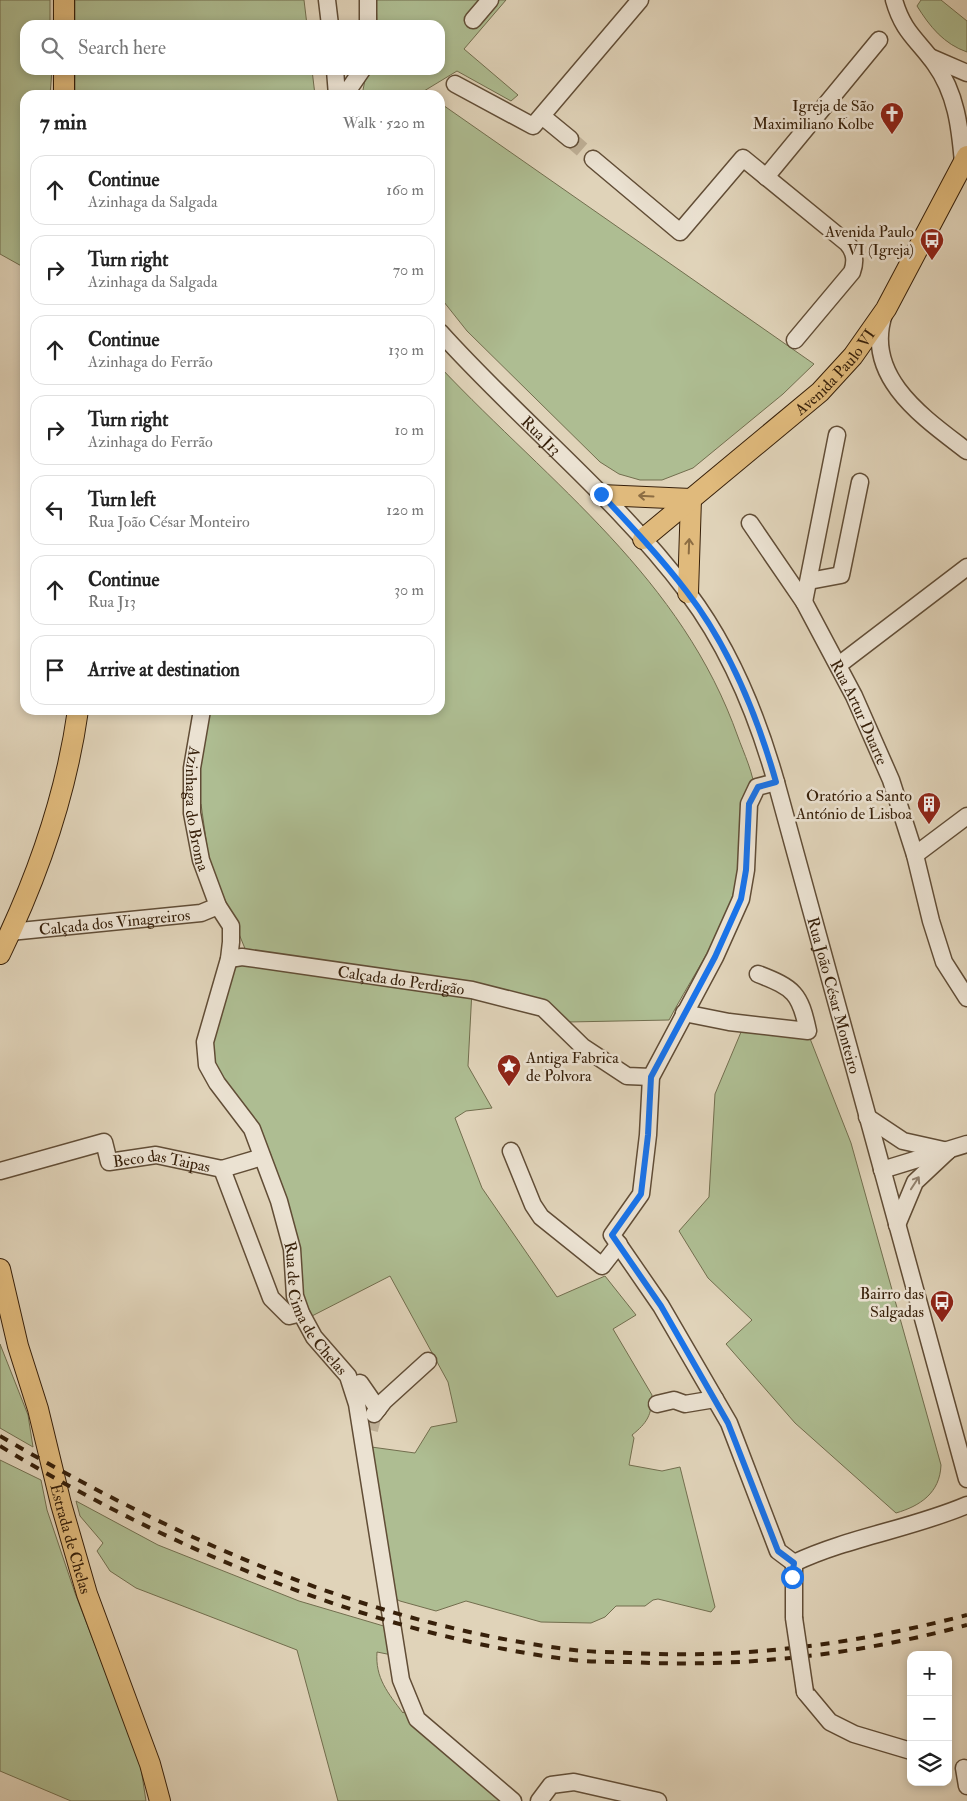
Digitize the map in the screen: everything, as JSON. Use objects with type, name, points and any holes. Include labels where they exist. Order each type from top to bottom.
[{"type":"main road","points":[[64,0],[64,20]]},
{"type":"main road","points":[[64,75],[64,90]]},
{"type":"main road","name":"Avenida Paulo VI","points":[[643,539],[820,392],[853,356],[886,309],[965,160]]},
{"type":"main road","points":[[601,494],[691,499],[688,592]]},
{"type":"main road","points":[[0,954],[39,868],[56,817],[77,715]]},
{"type":"main road","name":"Estrada de Chelas","points":[[0,1270],[18,1346],[38,1409],[60,1504],[87,1594],[150,1764],[160,1801]]},
{"type":"street","points":[[327,0],[329,20]]},
{"type":"street","points":[[368,0],[368,20]]},
{"type":"street","points":[[473,20],[490,0]]},
{"type":"street","points":[[455,84],[533,126],[640,0]]},
{"type":"street","points":[[894,0],[900,21],[929,57],[947,84],[956,106],[965,160]]},
{"type":"street","points":[[766,177],[879,40]]},
{"type":"street","points":[[929,57],[967,73]]},
{"type":"street","points":[[335,75],[337,90]]},
{"type":"street","points":[[348,90],[359,75]]},
{"type":"street","points":[[542,116],[570,139]]},
{"type":"street","points":[[593,159],[680,232],[744,158],[846,243],[854,253],[852,272],[795,340]]},
{"type":"street","points":[[886,309],[880,341],[882,359],[889,376],[912,406],[964,442]]},
{"type":"street","name":"Rua J13","points":[[445,338],[472,368],[601,494],[643,539]]},
{"type":"street","points":[[804,602],[837,435]]},
{"type":"street","points":[[809,581],[840,575],[860,482]]},
{"type":"street","name":"Rua Artur Duarte","points":[[750,523],[804,602],[840,664],[892,780],[915,855],[931,921],[944,962],[967,998]]},
{"type":"street","name":"Rua João César Monteiro","points":[[643,539],[688,592],[712,629],[742,688],[764,742],[967,1479]]},
{"type":"street","points":[[840,664],[967,567]]},
{"type":"street","name":"Azinhaga do Broma","points":[[201,715],[192,768],[192,813],[201,860],[218,906]]},
{"type":"street","points":[[776,782],[758,787],[750,798],[746,870],[741,899],[715,957],[651,1077],[648,1135],[641,1194],[612,1235],[661,1306],[715,1399],[728,1423],[778,1551],[794,1563]]},
{"type":"street","points":[[915,855],[967,816]]},
{"type":"street","name":"Calçada dos Vinagreiros","points":[[10,932],[201,913],[218,906]]},
{"type":"street","name":"Rua de Cima de Chelas","points":[[218,906],[231,926],[229,959],[213,1011],[205,1055],[217,1084],[252,1129],[279,1202],[292,1249],[295,1296],[301,1313],[314,1337],[348,1376],[357,1404],[371,1424],[402,1680],[410,1705],[417,1719],[513,1801]]},
{"type":"street","name":"Calçada do Perdigão","points":[[229,959],[242,957],[472,990],[543,1008],[583,1048],[627,1076],[651,1077]]},
{"type":"street","points":[[684,1013],[729,1022],[808,1031],[800,1004],[793,993],[785,984],[758,974]]},
{"type":"street","points":[[867,1117],[903,1141],[948,1151]]},
{"type":"street","name":"Beco das Taipas","points":[[0,1171],[104,1142],[109,1162],[156,1155],[222,1170],[262,1157]]},
{"type":"street","points":[[882,1170],[967,1144]]},
{"type":"street","points":[[511,1151],[533,1205],[541,1217],[602,1266],[619,1244]]},
{"type":"street","points":[[897,1225],[915,1182],[948,1151]]},
{"type":"street","name":"Beco das Taipas","points":[[222,1170],[271,1298],[289,1316],[301,1313]]},
{"type":"street","points":[[371,1424],[428,1361]]},
{"type":"street","points":[[360,1383],[371,1424]]},
{"type":"street","points":[[657,1404],[674,1400],[685,1404],[715,1399]]},
{"type":"street","points":[[794,1563],[844,1543],[947,1514],[967,1505]]},
{"type":"street","points":[[794,1563],[794,1618],[806,1692],[830,1722],[854,1734],[907,1751]]},
{"type":"street","points":[[960,1766],[967,1786]]},
{"type":"street","points":[[539,1801],[552,1785],[574,1782],[658,1801]]},
{"type":"green space","points":[[0,0],[50,0],[50,20],[20,20],[20,75],[52,75],[50,90],[20,90],[20,265],[0,254]]},
{"type":"green space","points":[[75,0],[304,0],[306,20],[75,20]]},
{"type":"green space","points":[[376,0],[506,0],[464,49],[518,95],[511,101],[457,71],[426,90],[363,90],[366,75],[445,75],[445,20],[377,20]]},
{"type":"green space","points":[[921,0],[941,0],[967,21],[967,52],[951,44],[932,28],[917,6]]},
{"type":"green space","points":[[75,75],[313,75],[314,90],[75,90]]},
{"type":"green space","points":[[445,106],[814,364],[783,394],[693,468],[662,480],[640,480],[619,474],[600,462],[467,331],[445,303]]},
{"type":"green space","points":[[445,372],[569,494],[649,581],[684,629],[714,680],[748,764],[753,778],[754,790],[732,898],[725,917],[669,1020],[568,1022],[551,1006],[246,951],[209,861],[201,804],[198,804],[198,780],[204,715],[445,715]]},
{"type":"green space","points":[[229,959],[472,990],[468,1066],[492,1108],[466,1111],[455,1118],[482,1188],[557,1297],[605,1276],[636,1315],[613,1329],[652,1395],[648,1418],[632,1435],[634,1438],[629,1465],[662,1471],[680,1467],[715,1607],[711,1612],[658,1599],[645,1606],[616,1606],[605,1617],[591,1623],[541,1622],[466,1601],[436,1611],[400,1601],[388,1595],[364,1446],[415,1453],[431,1427],[457,1422],[448,1382],[390,1276],[310,1317],[252,1129],[207,1065]]},
{"type":"green space","points":[[744,1025],[809,1036],[851,1143],[941,1465],[940,1475],[933,1491],[921,1502],[896,1513],[795,1423],[726,1344],[752,1320],[708,1278],[679,1231],[709,1197],[715,1094]]},
{"type":"green space","points":[[0,1344],[28,1415],[33,1447],[0,1428]]},
{"type":"green space","points":[[0,1460],[41,1480],[47,1510],[75,1593],[140,1762],[146,1801],[71,1801],[0,1771]]},
{"type":"green space","points":[[76,1501],[158,1545],[299,1601],[387,1627],[392,1655],[377,1652],[377,1661],[380,1677],[392,1699],[403,1713],[410,1705],[513,1801],[338,1801],[297,1650],[136,1588],[110,1571],[97,1551],[103,1543],[80,1516]]},
{"type":"tunnel","points":[[570,139],[593,159]]},
{"type":"tunnel","points":[[370,1430],[374,1414]]},
{"type":"railway","points":[[0,1436],[67,1474],[135,1509],[205,1542],[276,1572],[349,1598],[423,1620],[498,1638],[574,1650],[716,1654],[800,1647],[842,1641],[884,1634],[967,1615]]},
{"type":"railway","points":[[0,1446],[134,1520],[204,1553],[276,1583],[349,1609],[424,1631],[498,1648],[587,1661],[672,1663],[757,1661],[800,1657],[884,1644],[967,1625]]},
{"type":"place","name":"Igreja de São Maximiliano Kolbe","points":[[892,135]]},
{"type":"place","name":"Avenida Paulo VI (Igreja)","points":[[932,261]]},
{"type":"place","name":"Oratório a Santo António de Lisboa","points":[[929,825]]},
{"type":"place","name":"Antiga Fabrica de Polvora","points":[[509,1087]]},
{"type":"place","name":"Bairro das Salgadas","points":[[942,1323]]},
{"type":"route","points":[[601,494],[643,539],[688,592],[712,629],[728,658],[755,718],[776,782],[758,787],[750,798],[745,885],[741,899],[715,957],[651,1077],[648,1135],[641,1194],[612,1235],[661,1306],[728,1423],[778,1551],[794,1563],[792,1577]]}]
